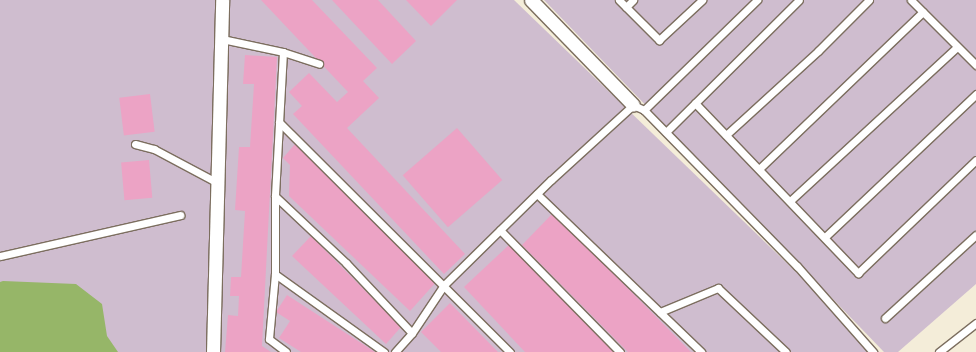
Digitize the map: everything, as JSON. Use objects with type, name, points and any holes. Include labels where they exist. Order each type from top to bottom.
[{"type":"street","points":[[213,352],[216,182],[222,39],[222,0]]},
{"type":"street","points":[[531,0],[638,108]]},
{"type":"lane","points":[[619,0],[659,40],[702,0]]},
{"type":"lane","points":[[626,7],[633,0]]},
{"type":"lane","points":[[395,352],[412,333],[444,285],[537,194],[638,108],[757,0]]},
{"type":"lane","points":[[666,132],[799,0]]},
{"type":"lane","points":[[726,135],[818,51],[870,0]]},
{"type":"lane","points":[[911,0],[976,65]]},
{"type":"lane","points":[[759,169],[923,12]]},
{"type":"lane","points":[[222,39],[283,52],[319,64]]},
{"type":"lane","points":[[790,201],[957,47]]},
{"type":"lane","points":[[283,52],[275,196],[274,274],[269,339],[286,352]]},
{"type":"lane","points":[[825,237],[976,94]]},
{"type":"lane","points":[[696,103],[858,273],[976,160]]},
{"type":"lane","points":[[638,108],[666,132],[797,266],[874,352]]},
{"type":"lane","points":[[279,122],[510,352]]},
{"type":"lane","points":[[135,144],[154,149],[216,182]]},
{"type":"lane","points":[[537,194],[701,352]]},
{"type":"lane","points":[[275,196],[346,263],[412,333]]},
{"type":"lane","points":[[0,256],[180,215]]},
{"type":"lane","points":[[500,230],[620,352]]},
{"type":"lane","points":[[885,318],[976,235]]},
{"type":"lane","points":[[274,274],[384,352]]},
{"type":"lane","points":[[660,312],[718,288],[786,352]]},
{"type":"lane","points":[[939,352],[976,323]]},
{"type":"shaded area","points":[[0,0],[514,0],[879,352],[0,352]]},
{"type":"shaded area","points":[[544,0],[976,0],[976,284],[898,352],[884,352]]},
{"type":"green space","points":[[0,282],[76,284],[102,304],[107,336],[118,352],[0,352]]},
{"type":"building","points":[[261,0],[312,0],[377,68],[363,81],[379,98],[347,128],[465,254],[444,274],[293,114],[302,106],[289,92],[309,73],[337,102],[348,92]]},
{"type":"building","points":[[332,0],[378,0],[416,41],[392,64]]},
{"type":"building","points":[[406,0],[457,0],[431,26]]},
{"type":"building","points":[[245,55],[277,57],[262,346],[271,352],[225,352],[228,315],[238,316],[239,296],[230,296],[231,277],[241,277],[245,211],[235,210],[239,147],[250,147],[254,84],[243,84]]},
{"type":"building","points":[[150,94],[155,132],[124,135],[119,98]]},
{"type":"building","points":[[457,128],[502,180],[448,227],[403,175]]},
{"type":"building","points":[[295,144],[437,281],[410,311],[289,196],[290,165],[283,158]]},
{"type":"building","points":[[149,160],[152,198],[124,200],[121,162]]},
{"type":"building","points":[[553,213],[691,352],[628,352],[522,245]]},
{"type":"building","points":[[311,236],[401,327],[386,344],[292,256]]},
{"type":"building","points":[[511,243],[615,352],[525,352],[464,287]]},
{"type":"building","points":[[287,295],[375,352],[301,352],[279,338],[290,321],[276,312]]},
{"type":"building","points":[[450,303],[498,352],[441,352],[421,332]]}]
